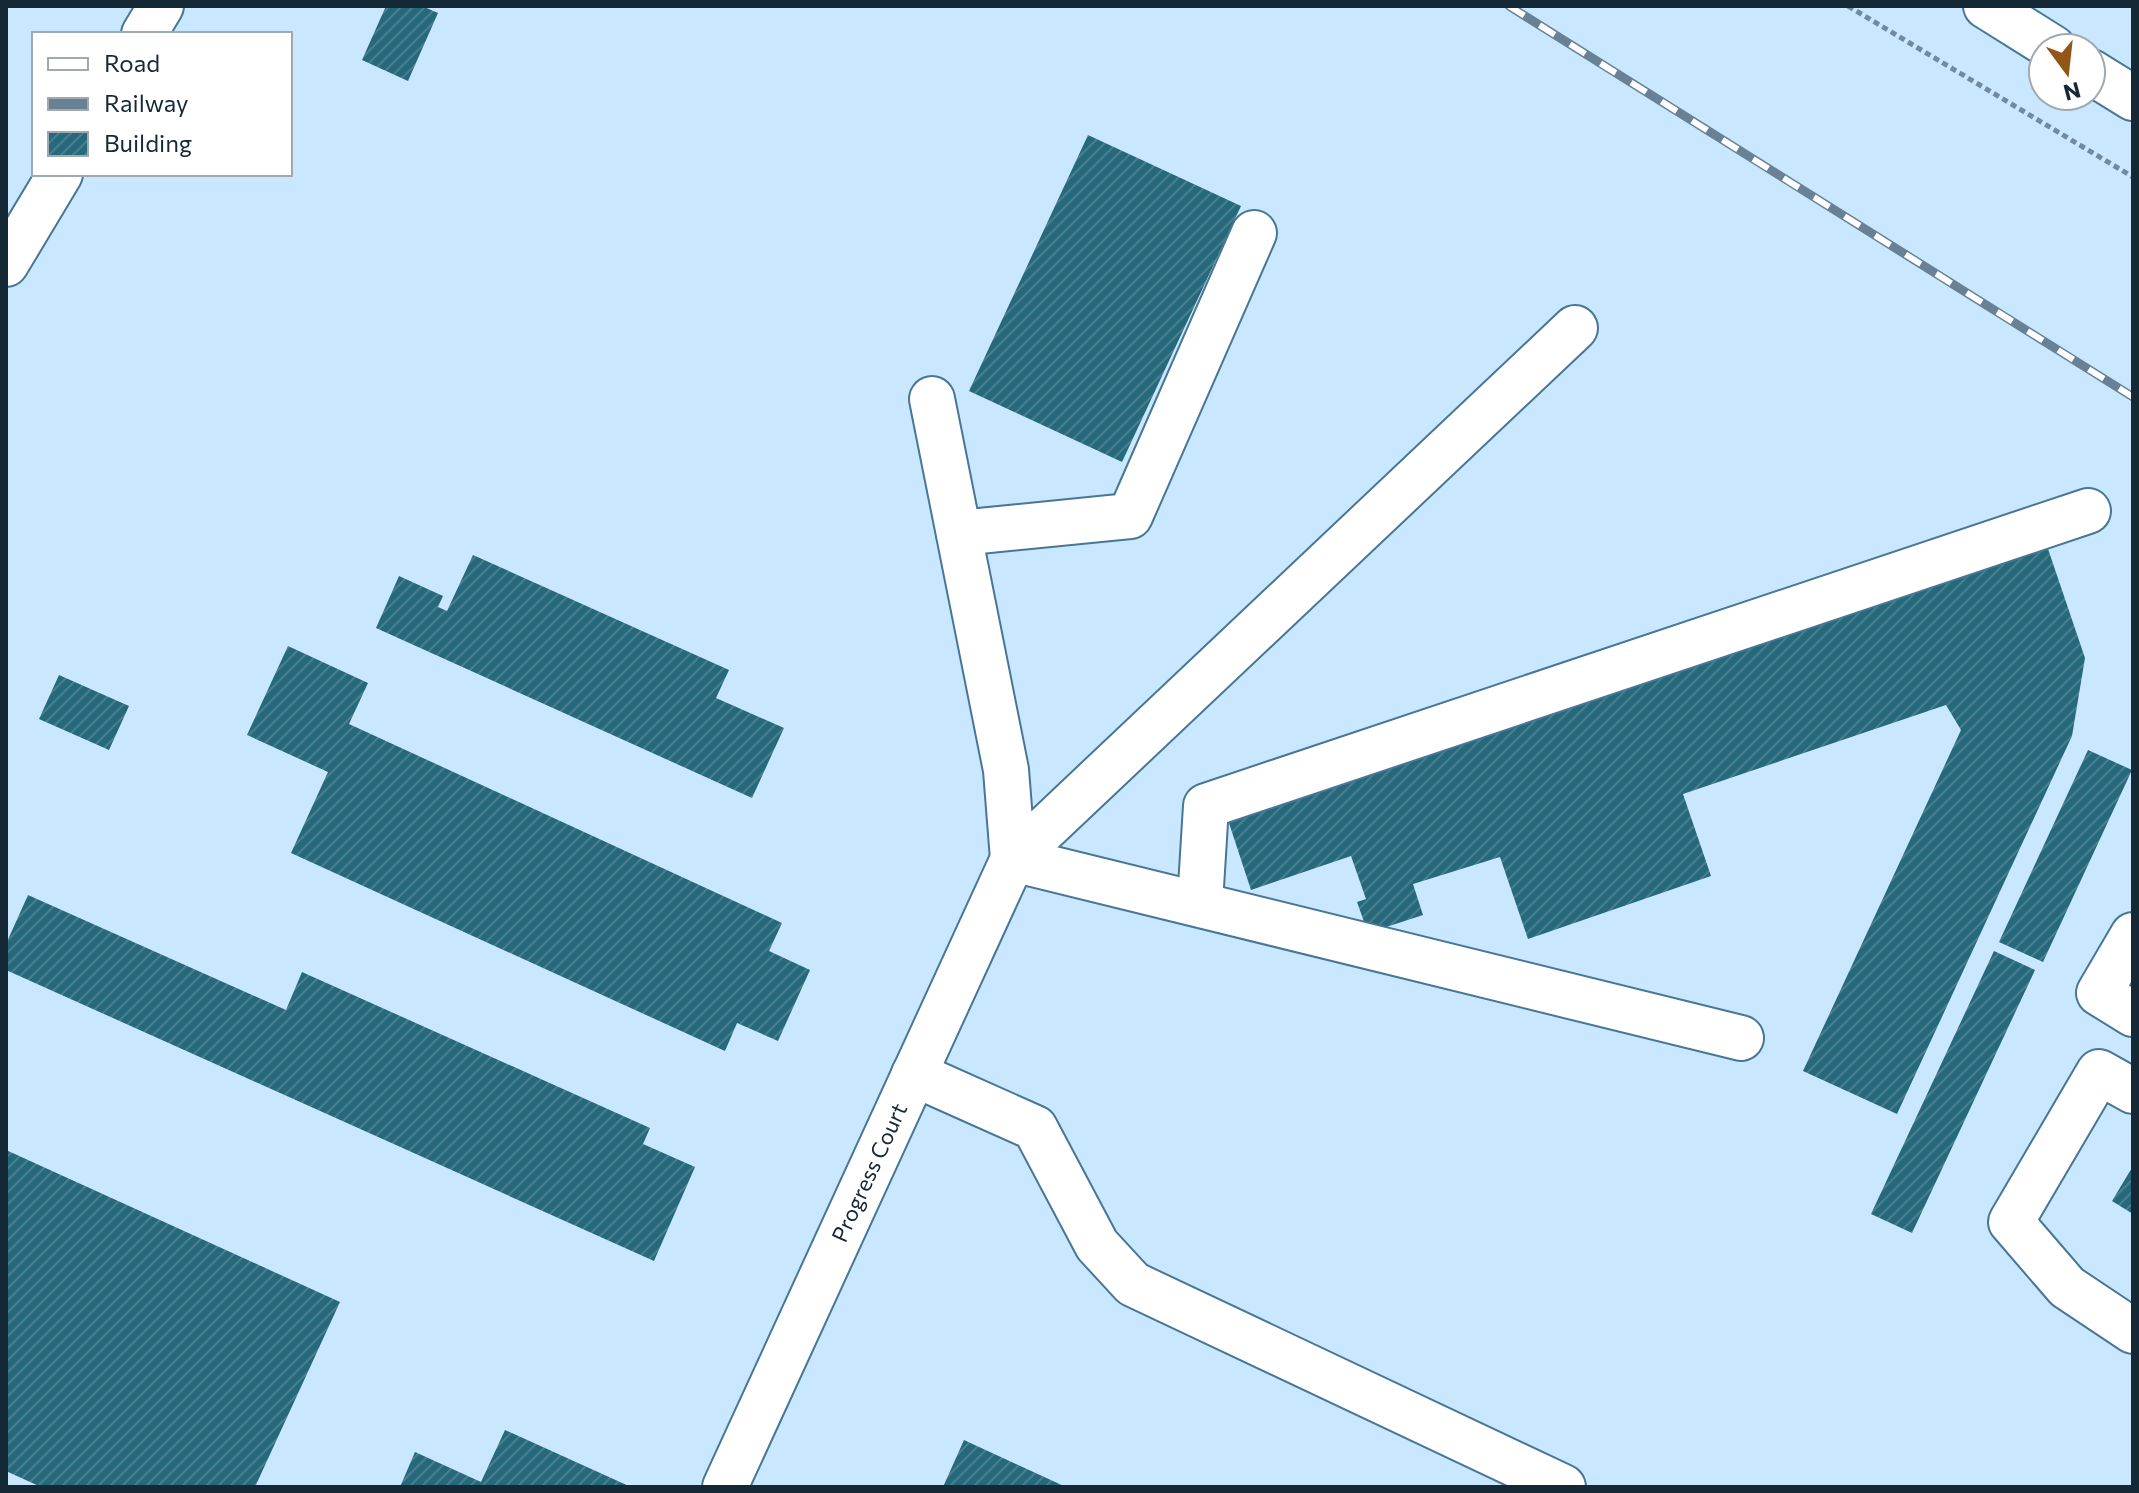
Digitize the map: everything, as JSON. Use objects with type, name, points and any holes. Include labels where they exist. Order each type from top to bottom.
[{"type":"street","points":[[145,32],[161,6]]},
{"type":"street","points":[[1986,6],[2027,32]]},
{"type":"street","points":[[2107,82],[2133,98]]},
{"type":"street","points":[[6,264],[59,176]]},
{"type":"street","points":[[959,533],[1130,516],[1254,233]]},
{"type":"street","points":[[1013,859],[1575,328]]},
{"type":"street","points":[[932,399],[1006,770],[1013,859]]},
{"type":"street","points":[[1200,903],[1206,806],[2088,511]]},
{"type":"street","points":[[1013,859],[1741,1038]]},
{"type":"street","name":"Progress Court","points":[[725,1487],[1013,859]]},
{"type":"street","points":[[2133,935],[2099,993],[2133,1014]]},
{"type":"street","points":[[2133,1091],[2099,1072],[2011,1222],[2067,1287],[2133,1331]]},
{"type":"street","points":[[914,1074],[1035,1128],[1097,1245],[1133,1284],[1563,1487]]},
{"type":"path","points":[[1848,6],[2133,177]]},
{"type":"building","points":[[386,6],[422,6],[438,13],[408,81],[362,60]]},
{"type":"building","points":[[1088,135],[1241,206],[1122,462],[969,391]]},
{"type":"building","points":[[2045,540],[2085,658],[2072,736],[1897,1114],[1803,1071],[1961,730],[1946,705],[1683,794],[1711,876],[1528,939],[1500,857],[1413,884],[1423,915],[1368,933],[1357,902],[1366,899],[1351,856],[1251,890],[1227,817]]},
{"type":"building","points":[[473,555],[729,670],[716,698],[784,728],[752,798],[376,628],[399,576],[443,596],[438,607],[447,611]]},
{"type":"building","points":[[288,646],[368,683],[349,724],[782,923],[769,951],[810,970],[778,1041],[737,1023],[725,1051],[291,853],[328,772],[247,735]]},
{"type":"building","points":[[59,675],[129,706],[109,750],[39,719]]},
{"type":"building","points":[[2088,750],[2132,770],[2043,962],[1999,942]]},
{"type":"building","points":[[28,895],[286,1010],[302,972],[650,1128],[643,1144],[695,1167],[654,1261],[6,970],[6,944]]},
{"type":"building","points":[[1994,951],[2035,970],[1912,1233],[1871,1214]]},
{"type":"building","points":[[6,1150],[340,1302],[255,1487],[41,1487],[6,1471]]},
{"type":"building","points":[[2133,1166],[2133,1214],[2112,1201]]},
{"type":"building","points":[[505,1430],[631,1487],[400,1487],[415,1452],[481,1482]]},
{"type":"building","points":[[964,1440],[1066,1487],[943,1487]]},
{"type":"railway","points":[[1509,6],[2133,397]]}]
